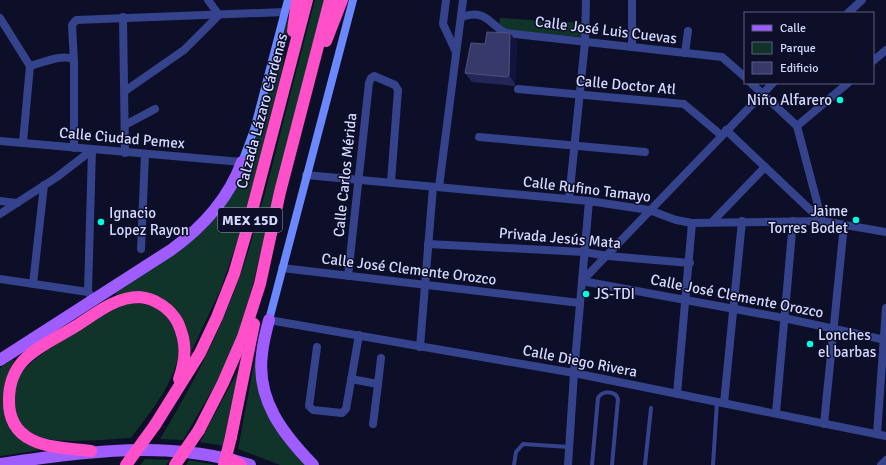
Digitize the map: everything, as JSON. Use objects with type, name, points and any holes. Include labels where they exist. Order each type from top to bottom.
[{"type":"highway","points":[[288,76],[297,0]]},
{"type":"highway","name":"Calzada Lázaro Cárdenas","points":[[126,465],[170,403],[200,353],[217,317],[234,274],[288,76],[307,0]]},
{"type":"highway","name":"MEX 15D","points":[[174,465],[199,430],[224,383],[243,336],[260,284],[280,192],[330,0]]},
{"type":"highway","points":[[300,112],[342,0]]},
{"type":"highway","points":[[233,463],[231,437],[248,358],[260,284]]},
{"type":"highway","points":[[91,451],[42,445],[23,434],[11,416],[9,392],[15,372],[30,355],[114,302],[128,298],[146,299],[167,309],[176,319],[182,332],[185,356],[182,372],[170,403]]},
{"type":"main road","points":[[0,360],[91,296],[192,235],[211,216],[237,177],[254,130],[288,0]]},
{"type":"main road","points":[[313,465],[284,432],[270,411],[265,395],[261,372],[262,354],[282,268],[353,0]]},
{"type":"main road","points":[[0,464],[91,451],[160,450],[194,452],[233,463],[250,465]]},
{"type":"street","points":[[208,0],[219,15]]},
{"type":"street","points":[[446,0],[443,24],[456,52]]},
{"type":"street","points":[[420,347],[426,286],[428,244],[460,21],[462,17],[463,0]]},
{"type":"street","points":[[569,199],[585,42],[586,0]]},
{"type":"street","points":[[632,0],[632,47]]},
{"type":"street","points":[[849,12],[862,0]]},
{"type":"street","points":[[74,148],[72,25],[78,19],[284,12]]},
{"type":"street","points":[[125,91],[184,50],[219,15]]},
{"type":"street","name":"Calle José Luis Cuevas","points":[[462,17],[468,16],[486,18],[506,33],[722,57],[744,76]]},
{"type":"street","points":[[123,17],[125,152]]},
{"type":"street","points":[[0,18],[30,66],[23,142]]},
{"type":"street","points":[[685,53],[688,31]]},
{"type":"street","points":[[874,60],[886,50]]},
{"type":"street","points":[[30,66],[58,58],[69,57],[73,59]]},
{"type":"street","name":"Calle Carlos Mérida","points":[[348,276],[371,78],[375,76],[395,84],[398,90],[391,182]]},
{"type":"street","points":[[753,84],[797,126],[822,221]]},
{"type":"street","points":[[582,281],[608,256],[649,210],[723,132],[772,84]]},
{"type":"street","points":[[797,126],[847,84]]},
{"type":"street","name":"Calle Doctor Atl","points":[[518,89],[684,104],[723,132],[765,167],[822,221]]},
{"type":"street","points":[[125,124],[155,109]]},
{"type":"street","points":[[479,137],[645,152]]},
{"type":"street","name":"Calle Ciudad Pemex","points":[[0,141],[242,162]]},
{"type":"street","points":[[0,214],[44,185],[92,150]]},
{"type":"street","points":[[0,279],[91,296],[92,150]]},
{"type":"street","points":[[141,249],[145,154]]},
{"type":"street","points":[[712,222],[765,167]]},
{"type":"street","name":"Calle Rufino Tamayo","points":[[306,175],[589,201],[649,210],[676,220],[692,223],[742,221],[822,221],[886,232]]},
{"type":"street","points":[[33,284],[44,185]]},
{"type":"street","points":[[0,201],[17,202]]},
{"type":"street","points":[[568,465],[574,373],[589,201]]},
{"type":"street","points":[[721,402],[734,310],[742,221]]},
{"type":"street","points":[[776,413],[793,221]]},
{"type":"street","points":[[677,394],[687,300],[692,223]]},
{"type":"street","points":[[824,424],[835,330],[844,225]]},
{"type":"street","name":"Privada Jesús Mata","points":[[428,244],[584,252],[608,256],[690,263]]},
{"type":"street","name":"Calle José Clemente Orozco","points":[[282,268],[580,303]]},
{"type":"street","name":"Calle José Clemente Orozco","points":[[582,281],[784,318],[884,340]]},
{"type":"street","points":[[877,434],[886,308]]},
{"type":"street","name":"Calle Diego Rivera","points":[[269,320],[574,373],[886,436]]},
{"type":"street","points":[[317,347],[310,406],[312,409],[341,414],[344,412],[359,335]]},
{"type":"street","points":[[373,424],[381,358]]},
{"type":"street","points":[[351,379],[378,384]]},
{"type":"street","points":[[881,465],[886,460]]},
{"type":"lane","points":[[592,465],[598,398],[601,394],[608,392],[616,395],[618,399],[612,465]]},
{"type":"lane","points":[[713,465],[721,402]]},
{"type":"lane","points":[[645,465],[651,408]]},
{"type":"lane","points":[[514,465],[516,452],[523,444],[569,448]]},
{"type":"green space","points":[[315,0],[325,0],[244,319],[224,370],[183,440],[160,439],[184,399],[206,357],[242,270],[263,201]]},
{"type":"green space","points":[[500,18],[582,23],[582,37],[507,30],[499,25]]},
{"type":"green space","points":[[287,20],[289,20],[282,70],[241,231],[220,291],[191,352],[187,328],[181,318],[130,292],[117,295],[115,293],[185,246],[241,179],[253,148]]},
{"type":"green space","points":[[130,303],[151,306],[164,314],[177,332],[179,348],[176,364],[170,381],[161,397],[131,438],[62,441],[43,438],[27,429],[18,419],[14,410],[13,399],[15,388],[21,374],[40,356],[71,334],[105,314]]},
{"type":"green space","points":[[256,353],[261,398],[275,429],[307,465],[280,465],[238,449]]},
{"type":"green space","points":[[13,359],[14,362],[8,374],[4,388],[5,409],[7,415],[17,428],[36,448],[41,450],[0,456],[0,368]]},
{"type":"green space","points":[[240,367],[224,446],[200,442]]},
{"type":"green space","points":[[145,459],[170,460],[166,465],[140,465]]},
{"type":"green space","points":[[189,460],[216,465],[186,465]]},
{"type":"building","points":[[487,32],[510,33],[509,75],[507,77],[465,73],[471,43],[485,44]]},
{"type":"place","name":"Niño Alfarero","points":[[840,100]]},
{"type":"place","name":"Jaime Torres Bodet","points":[[856,220]]},
{"type":"place","name":"Ignacio Lopez Rayon","points":[[101,222]]},
{"type":"place","name":"JS-TDI","points":[[586,294]]},
{"type":"place","name":"Lonches el barbas","points":[[810,344]]}]
